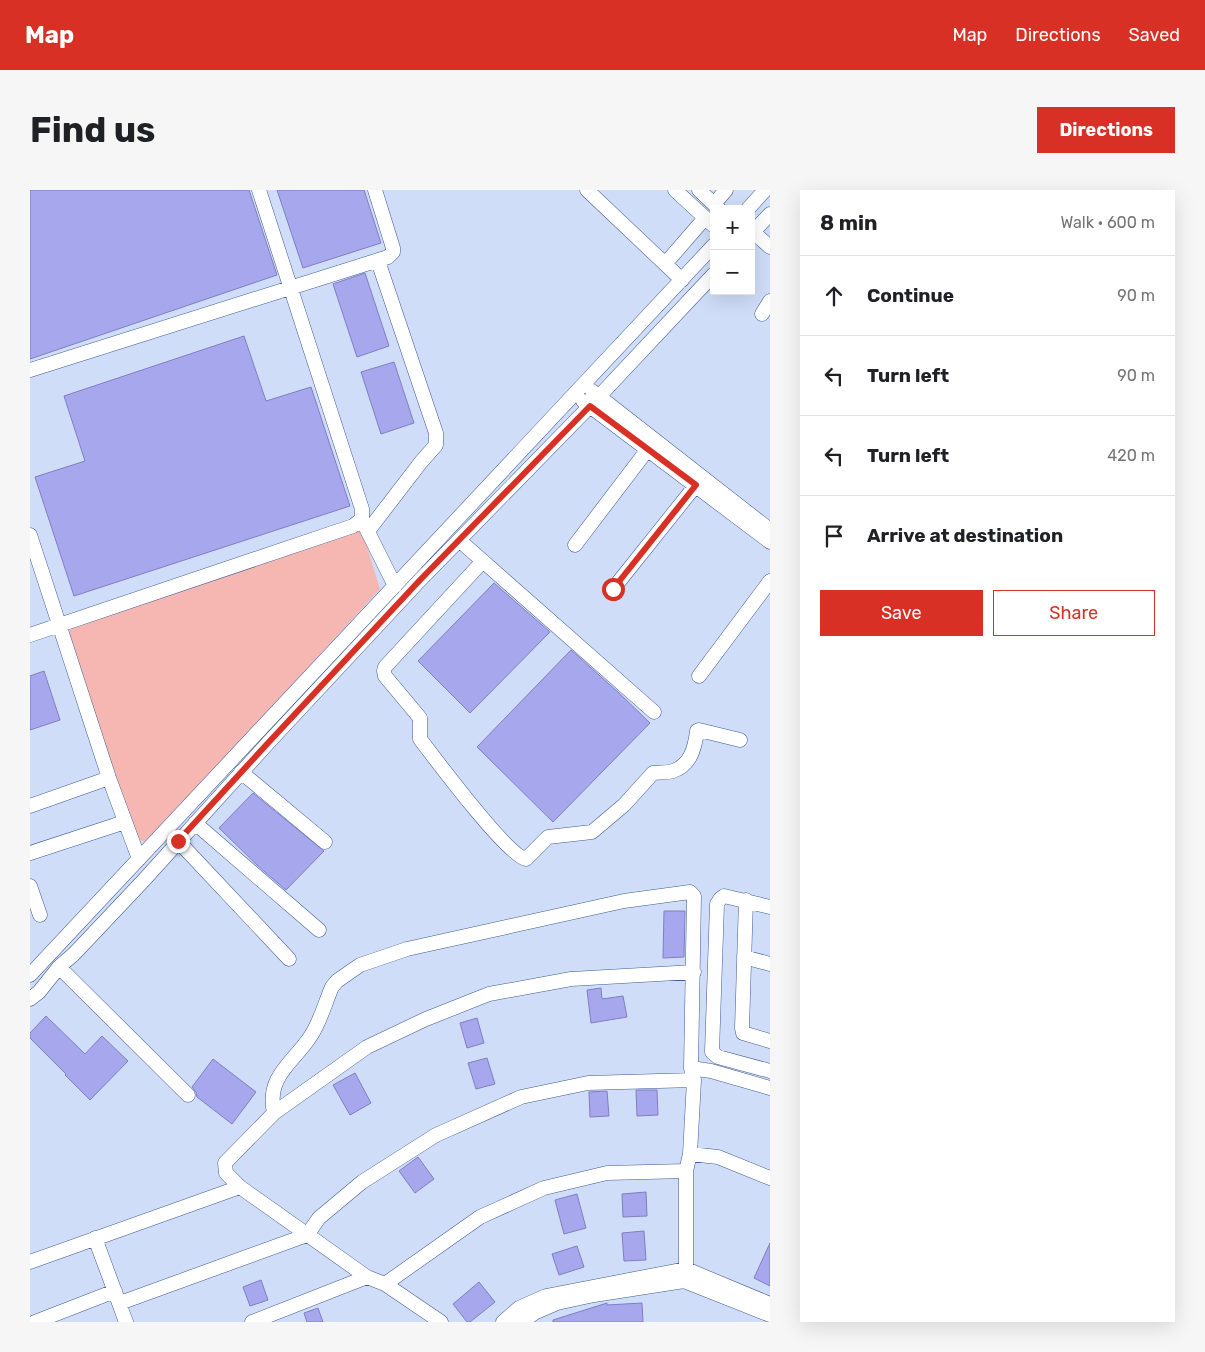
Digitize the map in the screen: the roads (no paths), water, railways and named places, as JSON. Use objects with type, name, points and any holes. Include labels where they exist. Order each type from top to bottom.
[{"type":"street","points":[[259,190],[362,510],[365,525],[395,586]]},
{"type":"street","points":[[30,370],[388,257],[393,252],[393,248],[375,190]]},
{"type":"street","points":[[588,190],[682,280]]},
{"type":"street","points":[[665,264],[710,222],[675,190]]},
{"type":"street","points":[[699,190],[715,205]]},
{"type":"street","points":[[718,205],[726,190]]},
{"type":"street","points":[[752,205],[765,190]]},
{"type":"street","points":[[755,230],[770,214]]},
{"type":"street","points":[[755,235],[770,247]]},
{"type":"street","points":[[30,975],[710,249]]},
{"type":"street","points":[[30,635],[353,526],[365,525],[436,445],[436,433],[378,261]]},
{"type":"street","points":[[30,999],[39,992],[59,967],[74,954],[195,823],[220,804],[241,772],[299,709],[710,278]]},
{"type":"street","points":[[762,314],[770,301]]},
{"type":"street","points":[[579,389],[770,530]]},
{"type":"street","points":[[594,401],[648,449],[770,542]]},
{"type":"street","points":[[575,545],[648,449]]},
{"type":"street","points":[[613,589],[696,485]]},
{"type":"street","points":[[30,535],[109,778],[139,859]]},
{"type":"street","points":[[459,540],[654,712]]},
{"type":"street","points":[[483,561],[385,667],[384,671],[385,676],[420,718],[418,731],[420,739],[503,842],[520,858],[526,859],[548,837],[592,832],[624,804],[653,772],[674,771],[686,762],[692,755],[697,731],[740,740]]},
{"type":"street","points":[[699,676],[770,581]]},
{"type":"street","points":[[288,700],[299,709]]},
{"type":"street","points":[[241,772],[325,842]]},
{"type":"street","points":[[30,806],[109,778]]},
{"type":"street","points":[[30,853],[125,822]]},
{"type":"street","points":[[195,823],[319,930]]},
{"type":"street","points":[[178,841],[289,959]]},
{"type":"street","points":[[30,886],[40,915]]},
{"type":"street","points":[[274,1113],[271,1100],[272,1093],[283,1069],[311,1037],[330,992],[337,981],[360,965],[407,949],[624,902],[690,892],[694,896],[693,1074],[690,1154],[686,1171],[685,1275]]},
{"type":"street","points":[[770,907],[724,896],[717,904],[712,1052],[718,1057],[770,1071]]},
{"type":"street","points":[[746,900],[743,1032],[770,1040]]},
{"type":"street","points":[[744,957],[770,964]]},
{"type":"street","points":[[59,967],[188,1095]]},
{"type":"street","points":[[442,1322],[385,1284],[367,1277],[307,1236],[240,1187],[226,1173],[225,1164],[274,1113],[367,1047],[488,994],[571,979],[694,972]]},
{"type":"street","points":[[35,1322],[307,1236],[320,1218],[371,1177],[436,1135],[521,1097],[588,1083],[710,1071],[770,1088]]},
{"type":"street","points":[[690,1154],[718,1157],[770,1178]]},
{"type":"street","points":[[385,1284],[480,1217],[544,1188],[607,1174],[686,1171]]},
{"type":"street","points":[[30,1262],[240,1187]]},
{"type":"street","points":[[96,1238],[126,1322]]},
{"type":"street","points":[[503,1322],[519,1308],[546,1296],[685,1275],[770,1304]]},
{"type":"street","points":[[521,1322],[536,1312],[556,1303],[685,1275],[770,1315]]},
{"type":"street","points":[[252,1322],[367,1277]]}]
